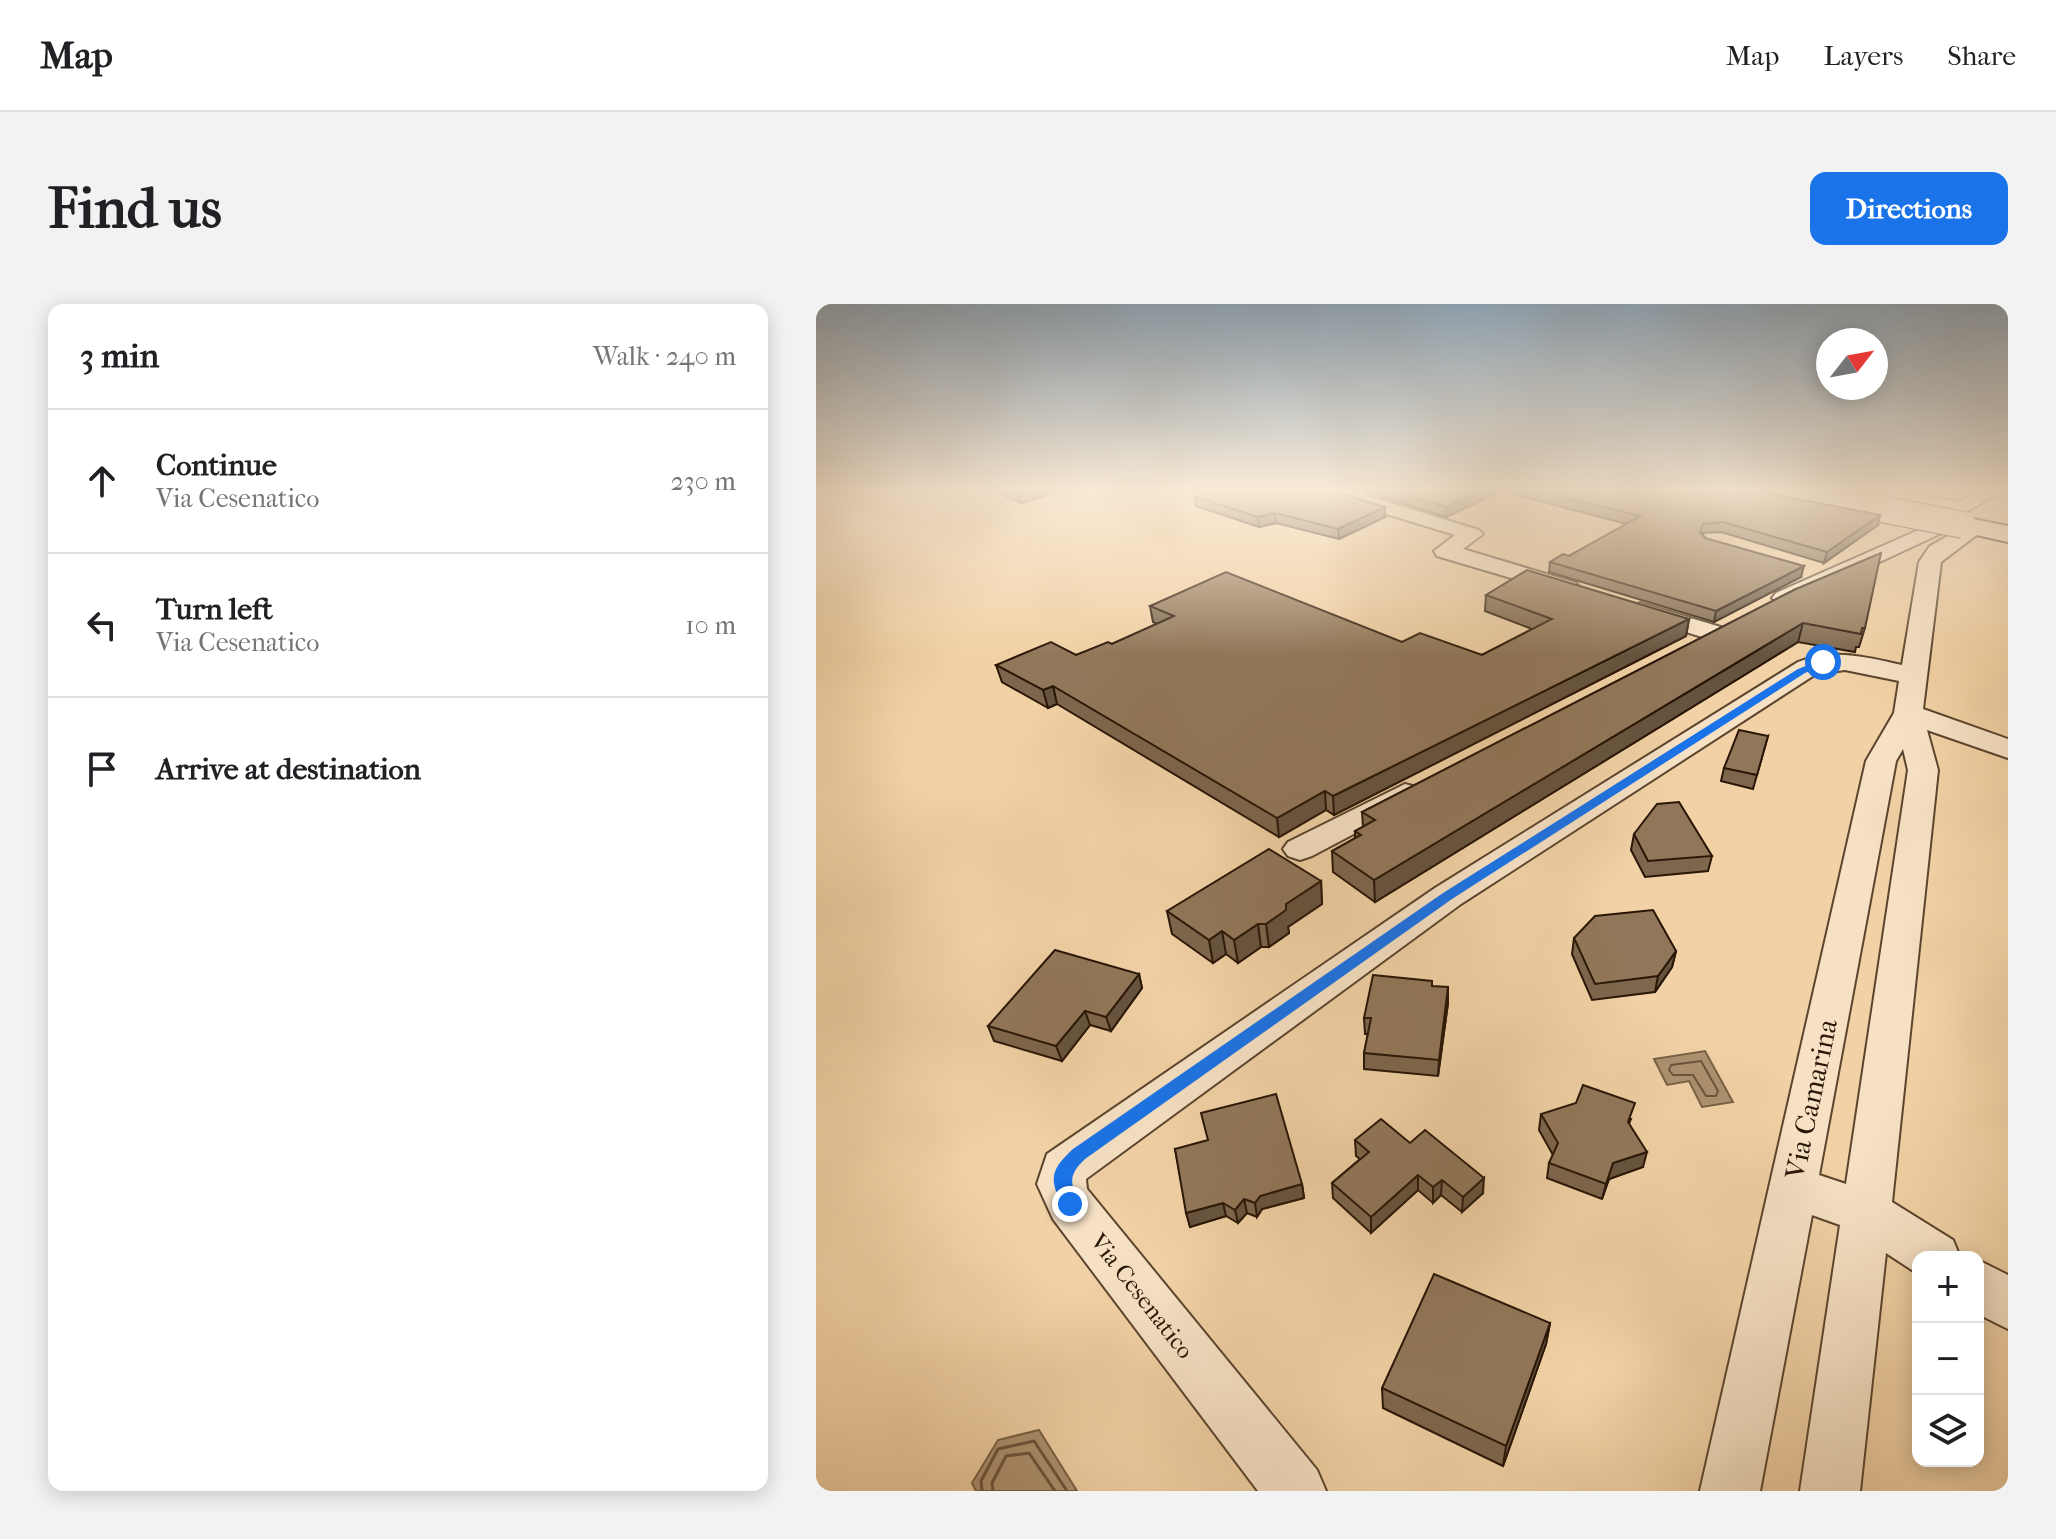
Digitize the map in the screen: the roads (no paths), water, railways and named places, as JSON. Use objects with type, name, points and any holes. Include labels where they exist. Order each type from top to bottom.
[{"type":"street","points":[[1455,544],[1445,551],[1595,597]]},
{"type":"street","points":[[1766,607],[1829,575],[1903,544]]},
{"type":"street","name":"Via Camarina","points":[[1730,1491],[1881,761],[1911,695],[1930,562],[1943,544]]},
{"type":"street","points":[[1800,566],[1829,575]]},
{"type":"street","points":[[1625,606],[1715,633]]},
{"type":"street","points":[[1687,648],[1741,620]]},
{"type":"street","name":"Via Cesenatico","points":[[1296,1491],[1070,1204],[1061,1184],[1064,1168],[1448,896],[1815,663],[1838,663],[1911,695]]},
{"type":"street","points":[[1911,695],[2008,749]]},
{"type":"street","name":"Via Camarina","points":[[1830,1491],[1923,770],[1911,695]]},
{"type":"street","points":[[1300,849],[1425,784]]},
{"type":"street","points":[[1793,1187],[1865,1212],[1926,1251]]},
{"type":"street","points":[[1984,1289],[2008,1304]]},
{"type":"water","points":[[1705,1051],[1733,1102],[1702,1107],[1689,1081],[1667,1085],[1654,1059]]},
{"type":"water","points":[[1039,1430],[1077,1491],[976,1491],[972,1483],[998,1440]]}]
